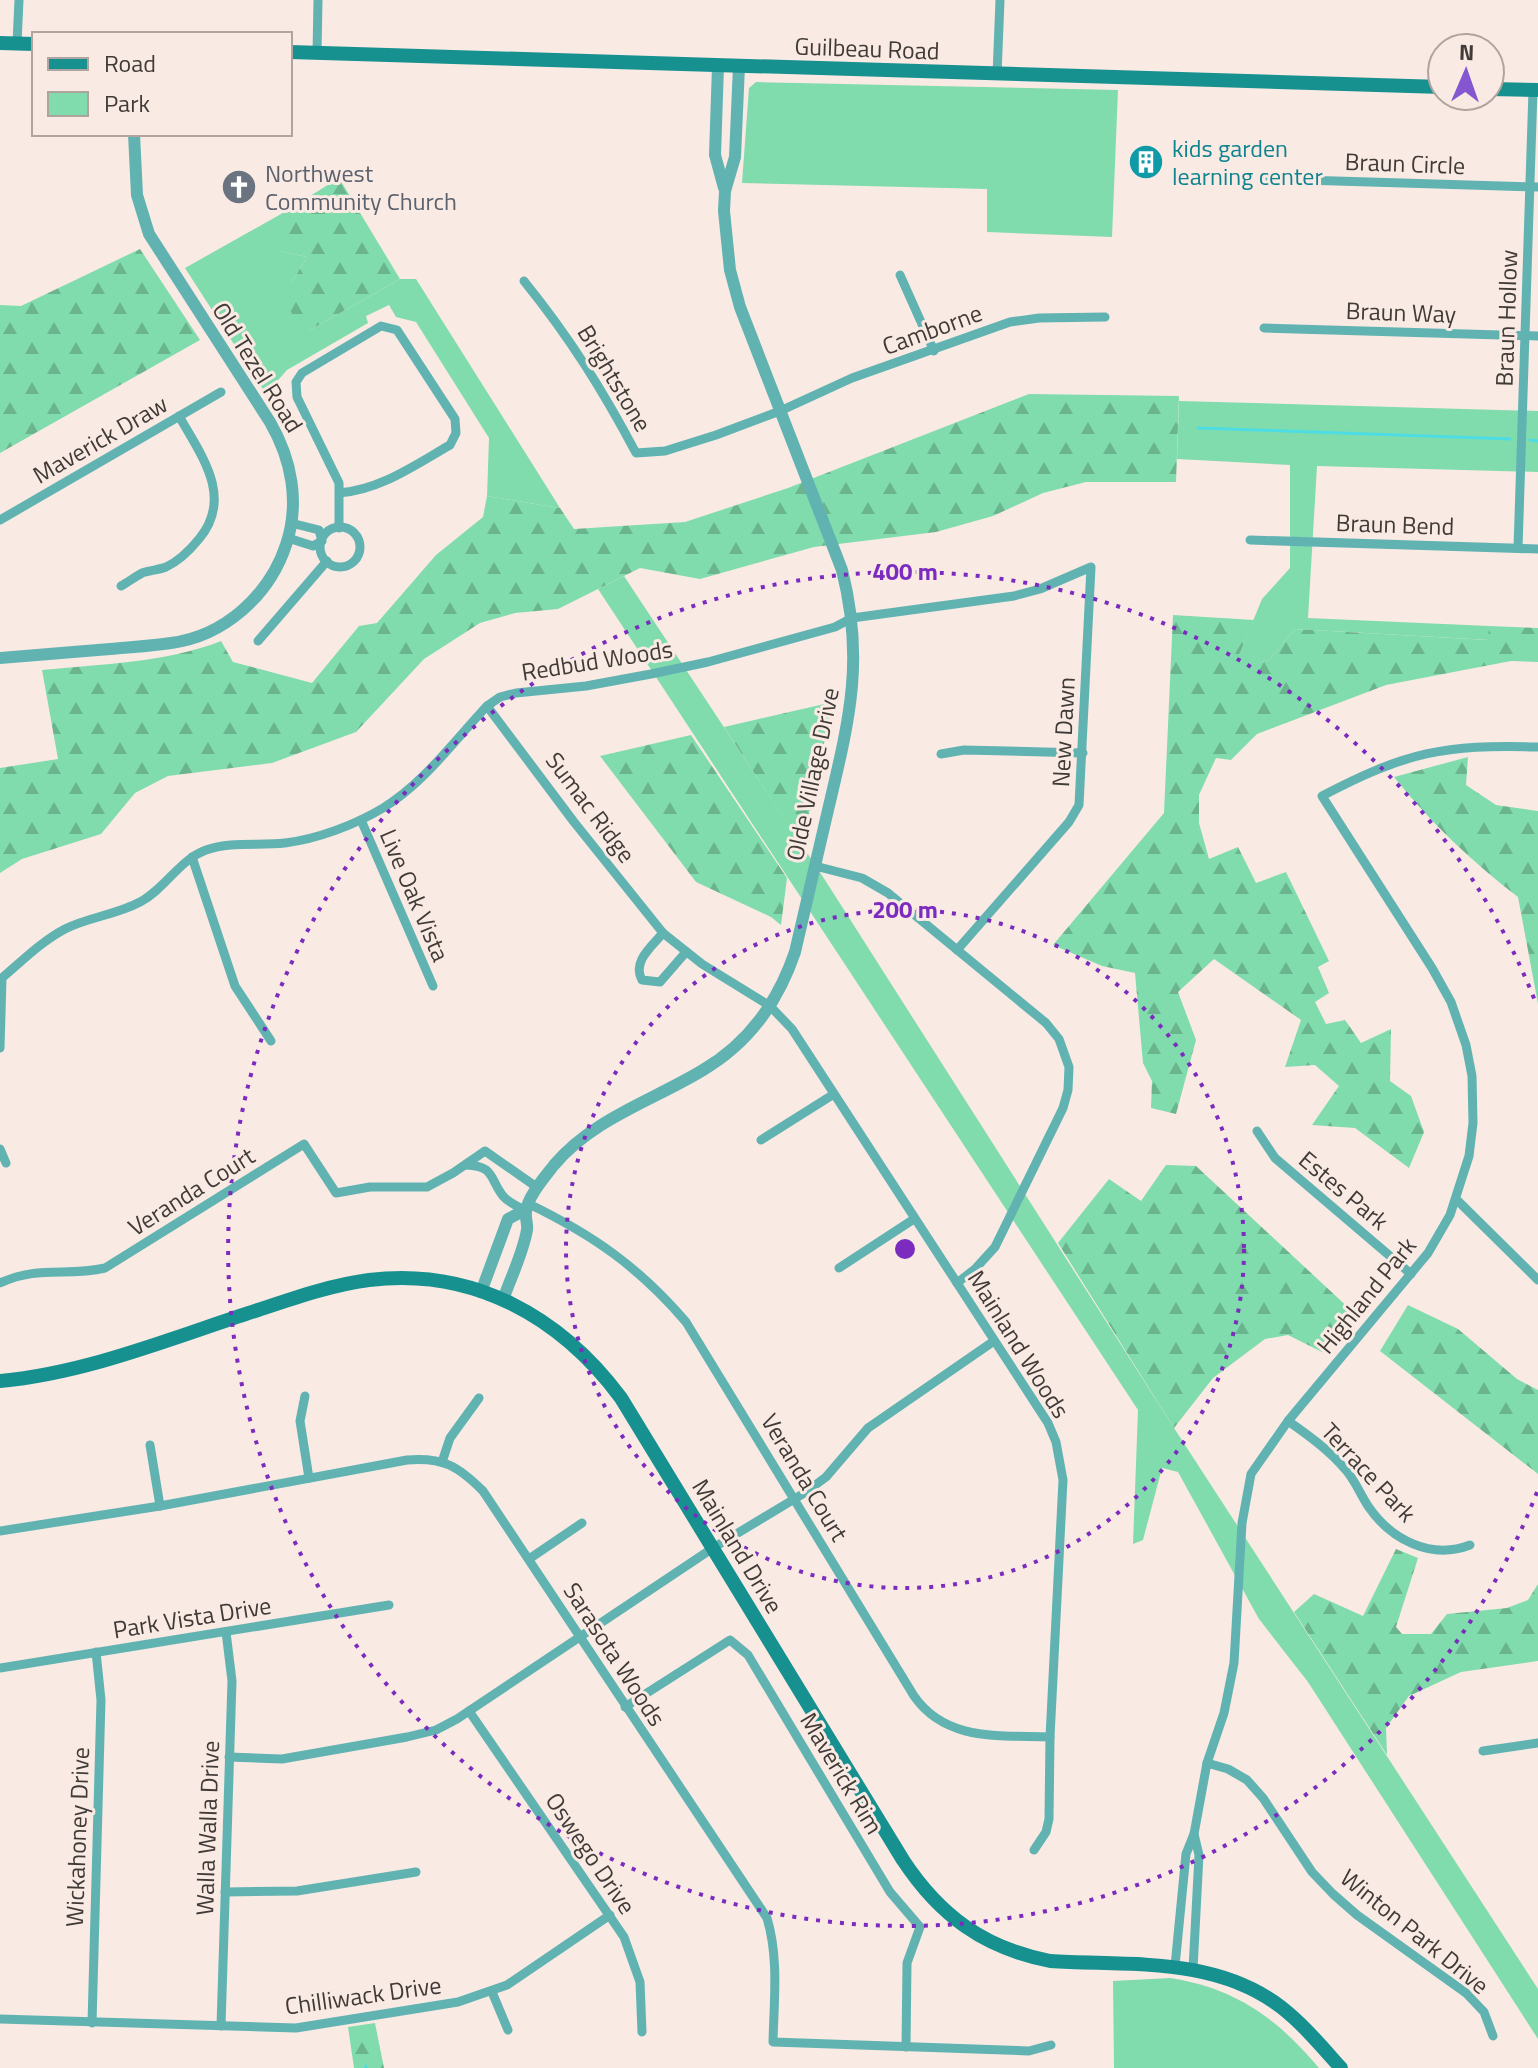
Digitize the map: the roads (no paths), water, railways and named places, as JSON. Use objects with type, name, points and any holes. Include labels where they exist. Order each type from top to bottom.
[{"type":"main road","points":[[0,43],[32,44]]},
{"type":"main road","name":"Guilbeau Road","points":[[292,52],[1426,87]]},
{"type":"main road","points":[[1506,89],[1535,90]]},
{"type":"main road","name":"Mainland Drive","points":[[0,1381],[60,1372],[319,1290],[368,1280],[425,1280],[481,1292],[546,1322],[591,1360],[621,1398],[903,1860],[937,1903],[985,1940],[1027,1956],[1059,1962],[1175,1966],[1240,1983],[1278,2005],[1341,2068]]},
{"type":"street","points":[[17,43],[19,0]]},
{"type":"street","points":[[317,53],[318,0]]},
{"type":"street","points":[[997,75],[1000,0]]},
{"type":"street","name":"Olde Village Drive","points":[[481,1292],[508,1219],[527,1207],[555,1165],[580,1140],[619,1113],[720,1059],[752,1031],[770,1006],[787,977],[795,952],[851,709],[855,676],[852,618],[842,570],[734,291],[726,241],[725,191],[715,155],[718,66]]},
{"type":"street","name":"Olde Village Drive","points":[[725,191],[735,157],[739,66]]},
{"type":"street","name":"Braun Hollow","points":[[1518,548],[1534,187],[1535,90]]},
{"type":"street","name":"Old Tezel Road","points":[[0,658],[171,643],[200,636],[240,613],[261,592],[277,566],[288,538],[291,478],[277,435],[149,234],[137,195],[134,136]]},
{"type":"street","name":"Braun Circle","points":[[1270,179],[1534,187]]},
{"type":"street","points":[[900,275],[934,351]]},
{"type":"street","name":"Brightstone","points":[[524,281],[565,331],[603,390],[636,453],[665,451],[780,411]]},
{"type":"street","name":"Camborne","points":[[780,411],[852,378],[996,327],[1025,319],[1105,317]]},
{"type":"street","points":[[339,493],[359,492],[378,485],[450,445],[456,433],[455,419],[397,330],[381,326],[302,373],[296,382],[297,397],[339,483],[339,493],[339,528]]},
{"type":"street","name":"Braun Way","points":[[1264,328],[1538,336]]},
{"type":"street","name":"Maverick Draw","points":[[0,520],[221,392]]},
{"type":"street","points":[[121,586],[143,573],[166,567],[185,555],[207,529],[213,514],[216,499],[214,481],[179,416]]},
{"type":"street","points":[[288,538],[313,546],[322,541],[330,531],[339,528],[354,534],[360,552],[347,566],[335,566],[322,554],[322,541],[319,530],[291,523]]},
{"type":"street","name":"Braun Bend","points":[[1250,540],[1538,549]]},
{"type":"street","points":[[258,641],[327,561]]},
{"type":"street","name":"Redbud Woods","points":[[0,1048],[2,978],[63,930],[138,903],[152,895],[192,857],[219,846],[286,843],[361,820],[383,808],[417,781],[487,706],[500,697],[586,686],[708,662],[835,627],[852,618],[1014,596],[1040,589],[1091,567]]},
{"type":"street","name":"New Dawn","points":[[957,950],[1074,815],[1081,790],[1091,567]]},
{"type":"street","name":"Sumac Ridge","points":[[487,706],[663,933],[686,952],[770,1006]]},
{"type":"street","name":"Highland Park","points":[[1175,1966],[1186,1854],[1194,1834],[1207,1763],[1224,1713],[1234,1663],[1244,1500],[1251,1474],[1288,1421],[1428,1253],[1456,1199],[1469,1156],[1474,1096],[1466,1045],[1459,1024],[1432,968],[1322,796],[1385,765],[1432,751],[1484,745],[1538,747]]},
{"type":"street","points":[[941,754],[964,750],[1083,753]]},
{"type":"street","name":"Live Oak Vista","points":[[361,820],[433,986]]},
{"type":"street","points":[[192,857],[232,979],[271,1041]]},
{"type":"street","points":[[815,866],[876,885],[900,902],[1046,1023],[1059,1039],[1069,1067],[1063,1108],[999,1241],[987,1258],[957,1283]]},
{"type":"street","points":[[663,933],[640,962],[638,972],[642,980],[660,982],[686,952]]},
{"type":"street","name":"Mainland Woods","points":[[770,1006],[792,1029],[1048,1423],[1061,1461],[1063,1480],[1049,1819],[1046,1832],[1034,1850]]},
{"type":"street","points":[[761,1140],[834,1094]]},
{"type":"street","name":"Estes Park","points":[[1257,1131],[1275,1158],[1411,1274]]},
{"type":"street","name":"Veranda Court","points":[[0,1283],[31,1271],[78,1272],[105,1268],[304,1144],[336,1193],[370,1187],[427,1187],[485,1151],[538,1188]]},
{"type":"street","points":[[0,1149],[6,1163]]},
{"type":"street","name":"Veranda Court","points":[[466,1165],[491,1172],[509,1202],[571,1224],[599,1241],[632,1265],[667,1299],[704,1347],[914,1696],[929,1715],[963,1732],[1050,1737]]},
{"type":"street","points":[[1456,1199],[1538,1280]]},
{"type":"street","name":"Olde Village Drive","points":[[503,1300],[528,1228],[527,1207]]},
{"type":"street","points":[[839,1268],[914,1219]]},
{"type":"street","points":[[229,1757],[282,1759],[436,1730],[713,1548],[795,1499],[826,1477],[868,1428],[994,1341]]},
{"type":"street","points":[[305,1396],[300,1421],[309,1478]]},
{"type":"street","points":[[0,1531],[160,1506],[407,1460],[442,1462],[450,1438],[479,1398]]},
{"type":"street","name":"Terrace Park","points":[[1288,1421],[1342,1466],[1370,1509],[1394,1534],[1418,1546],[1440,1552],[1470,1545]]},
{"type":"street","points":[[150,1445],[160,1506]]},
{"type":"street","name":"Sarasota Woods","points":[[442,1462],[467,1475],[483,1491],[767,1918],[774,1940],[773,2042],[1029,2051],[1051,2045]]},
{"type":"street","points":[[529,1559],[582,1523]]},
{"type":"street","name":"Park Vista Drive","points":[[0,1668],[389,1605]]},
{"type":"street","name":"Walla Walla Drive","points":[[221,2026],[232,1681],[226,1632]]},
{"type":"street","name":"Maverick Rim","points":[[625,1707],[730,1640],[748,1655],[890,1892],[920,1927],[907,1963],[906,2047]]},
{"type":"street","name":"Wickahoney Drive","points":[[92,2023],[101,1700],[96,1652]]},
{"type":"street","name":"Oswego Drive","points":[[469,1711],[624,1937],[636,1967],[642,1999],[642,2032]]},
{"type":"street","points":[[1483,1751],[1538,1743]]},
{"type":"street","name":"Winton Park Drive","points":[[1207,1763],[1228,1769],[1247,1780],[1263,1798],[1312,1872],[1333,1894],[1357,1915],[1466,1993],[1484,2012],[1493,2036]]},
{"type":"street","name":"Highland Park","points":[[1193,1969],[1199,1855],[1194,1834]]},
{"type":"street","points":[[225,1892],[297,1891],[416,1872]]},
{"type":"street","name":"Chilliwack Drive","points":[[0,2019],[312,2026],[458,2002],[492,1992],[521,1976],[610,1915]]},
{"type":"street","points":[[492,1992],[508,2030]]},
{"type":"waterway","points":[[1198,428],[1510,439]]},
{"type":"waterway","points":[[1530,440],[1538,441]]},
{"type":"place","name":"kids garden learning center","points":[[1146,162]]},
{"type":"place","name":"Northwest Community Church","points":[[239,187]]}]
